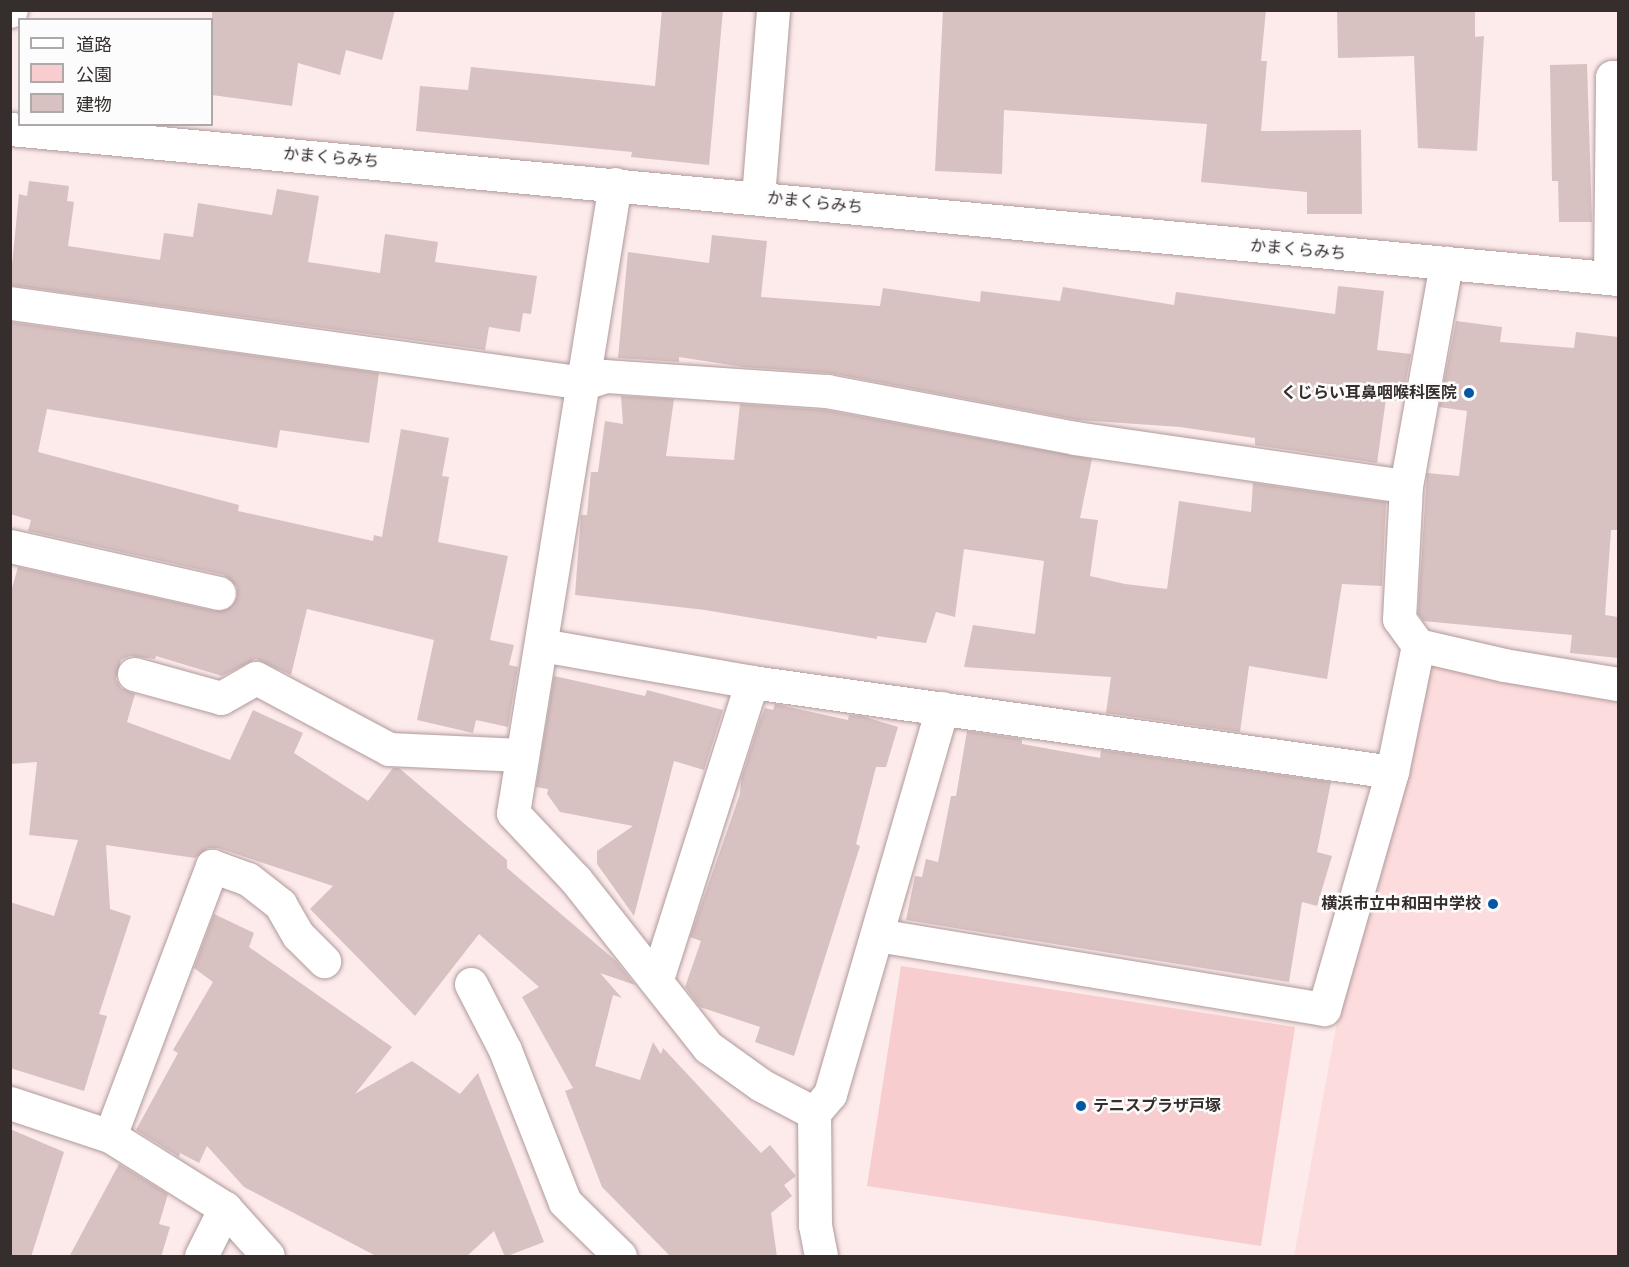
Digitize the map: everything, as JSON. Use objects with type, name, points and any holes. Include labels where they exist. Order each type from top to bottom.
[{"type":"street","points":[[758,197],[773,10]]},
{"type":"street","points":[[1614,278],[1612,78],[1618,78]]},
{"type":"street","name":"かまくらみち","points":[[10,129],[1614,278]]},
{"type":"street","points":[[615,184],[513,813],[576,880],[657,979],[708,1047],[761,1085],[814,1113]]},
{"type":"street","points":[[1446,262],[1406,486],[1399,619],[1418,645],[1504,665],[1618,684]]},
{"type":"street","points":[[10,303],[584,383],[605,376],[827,391],[1075,438],[1406,486]]},
{"type":"street","points":[[10,546],[219,593]]},
{"type":"street","points":[[542,645],[752,682],[1392,772]]},
{"type":"street","points":[[877,935],[1324,1009],[1392,772],[1418,645]]},
{"type":"street","points":[[134,674],[221,698],[256,678],[388,749],[521,755]]},
{"type":"street","points":[[657,979],[752,682]]},
{"type":"street","points":[[821,1257],[815,1225],[814,1113],[830,1094],[942,708]]},
{"type":"street","points":[[110,1136],[212,866],[248,879],[280,904],[298,935],[324,961]]},
{"type":"street","points":[[471,984],[505,1050],[565,1202],[620,1257]]},
{"type":"street","points":[[10,1103],[110,1136],[225,1208],[268,1257]]},
{"type":"street","points":[[201,1257],[225,1208]]},
{"type":"shaded area","name":"横浜市立中和田中学校","points":[[1436,661],[1618,703],[1618,1256],[1294,1256],[1341,1000],[1423,667]]},
{"type":"green space","name":"テニスプラザ戸塚","points":[[901,966],[1295,1027],[1261,1246],[867,1186]]},
{"type":"building","points":[[212,10],[395,10],[382,60],[346,50],[340,75],[298,63],[292,106],[213,95]]},
{"type":"building","points":[[662,10],[723,10],[709,165],[631,157],[632,152],[416,131],[420,86],[468,90],[471,67],[655,86]]},
{"type":"building","points":[[943,10],[1266,10],[1261,61],[1267,61],[1261,131],[1361,130],[1362,214],[1307,214],[1307,192],[1201,182],[1207,124],[1004,110],[1002,174],[935,171]]},
{"type":"building","points":[[1337,10],[1475,10],[1475,37],[1484,36],[1477,151],[1418,148],[1414,56],[1338,58]]},
{"type":"building","points":[[1587,64],[1592,222],[1559,222],[1558,181],[1552,181],[1550,65]]},
{"type":"building","points":[[29,181],[69,186],[67,201],[74,202],[68,246],[160,260],[164,233],[193,237],[198,203],[272,215],[277,189],[319,196],[308,262],[380,273],[385,234],[438,242],[435,262],[537,276],[531,314],[523,313],[520,332],[489,327],[485,350],[10,285],[19,194],[27,196]]},
{"type":"building","points":[[712,235],[767,241],[761,297],[880,306],[883,288],[980,302],[981,291],[1060,301],[1063,287],[1174,305],[1176,292],[1335,314],[1338,286],[1384,291],[1377,350],[1411,354],[1402,402],[1386,399],[1377,463],[1255,445],[1255,438],[1180,427],[1078,420],[830,373],[743,367],[679,357],[679,362],[618,358],[628,252],[709,263]]},
{"type":"building","points":[[1456,321],[1502,327],[1500,342],[1574,348],[1576,332],[1618,337],[1618,530],[1611,530],[1605,615],[1618,617],[1618,658],[1570,653],[1572,635],[1423,621],[1418,613],[1427,473],[1459,476],[1467,411],[1439,407]]},
{"type":"building","points":[[10,322],[379,373],[369,443],[280,430],[277,448],[47,409],[38,452],[239,505],[238,511],[373,541],[374,535],[382,537],[401,429],[449,438],[442,476],[449,477],[438,542],[508,556],[490,640],[514,645],[509,665],[518,667],[508,727],[476,720],[473,733],[417,720],[434,640],[307,609],[291,675],[256,659],[222,676],[156,656],[155,659],[130,656],[121,660],[116,679],[121,688],[135,694],[127,722],[230,760],[253,710],[303,733],[294,753],[368,801],[393,768],[399,768],[507,860],[507,868],[616,961],[635,985],[600,973],[622,998],[613,995],[595,1066],[640,1080],[653,1042],[661,1054],[663,1048],[761,1153],[770,1145],[796,1176],[784,1185],[792,1196],[771,1213],[777,1257],[671,1257],[602,1187],[565,1091],[573,1088],[522,997],[539,987],[479,934],[415,1016],[310,909],[333,886],[218,848],[208,848],[195,858],[106,845],[110,909],[131,916],[99,1014],[107,1016],[84,1091],[10,1068],[10,902],[54,916],[78,840],[29,835],[37,762],[10,764],[10,595],[18,567],[215,611],[232,606],[237,597],[237,587],[224,575],[28,531],[31,520],[10,514]]},
{"type":"building","points":[[621,396],[674,399],[666,456],[734,460],[740,404],[825,410],[1092,459],[1080,518],[1098,520],[1090,576],[1125,584],[1167,589],[1179,501],[1251,512],[1253,483],[1386,502],[1382,586],[1342,584],[1327,679],[1249,666],[1240,732],[1106,713],[1111,677],[964,667],[973,625],[1035,634],[1044,561],[964,549],[955,617],[936,612],[926,643],[877,636],[877,639],[705,610],[575,595],[581,515],[587,515],[591,472],[598,472],[605,421],[623,424]]},
{"type":"building","points":[[554,676],[645,696],[647,690],[723,710],[704,770],[674,761],[634,916],[597,864],[597,851],[633,826],[560,812],[547,794],[548,789],[536,787]]},
{"type":"building","points":[[775,704],[848,720],[849,715],[862,716],[898,727],[886,767],[876,767],[856,844],[860,846],[794,1056],[755,1042],[760,1027],[700,1007],[685,987],[701,941],[690,937],[740,794],[741,779],[760,720],[765,708],[773,710]]},
{"type":"building","points":[[967,731],[1022,739],[1022,744],[1100,758],[1101,750],[1331,782],[1317,852],[1332,856],[1317,906],[1302,902],[1289,982],[906,920],[915,876],[922,877],[926,859],[938,862],[951,796],[956,796]]},
{"type":"building","points":[[214,914],[254,933],[249,947],[392,1047],[355,1094],[412,1061],[460,1094],[478,1073],[544,1242],[505,1257],[494,1231],[466,1257],[378,1257],[244,1187],[207,1146],[199,1163],[180,1153],[179,1157],[136,1130],[178,1053],[173,1050],[213,982],[194,968]]},
{"type":"building","points":[[10,1129],[64,1152],[31,1257],[10,1257]]},
{"type":"building","points":[[119,1164],[168,1194],[159,1224],[170,1227],[161,1257],[69,1257]]},
{"type":"place","name":"くじらい耳鼻咽喉科医院","points":[[1469,393]]},
{"type":"place","name":"横浜市立中和田中学校","points":[[1493,904]]},
{"type":"place","name":"テニスプラザ戸塚","points":[[1081,1106]]}]
